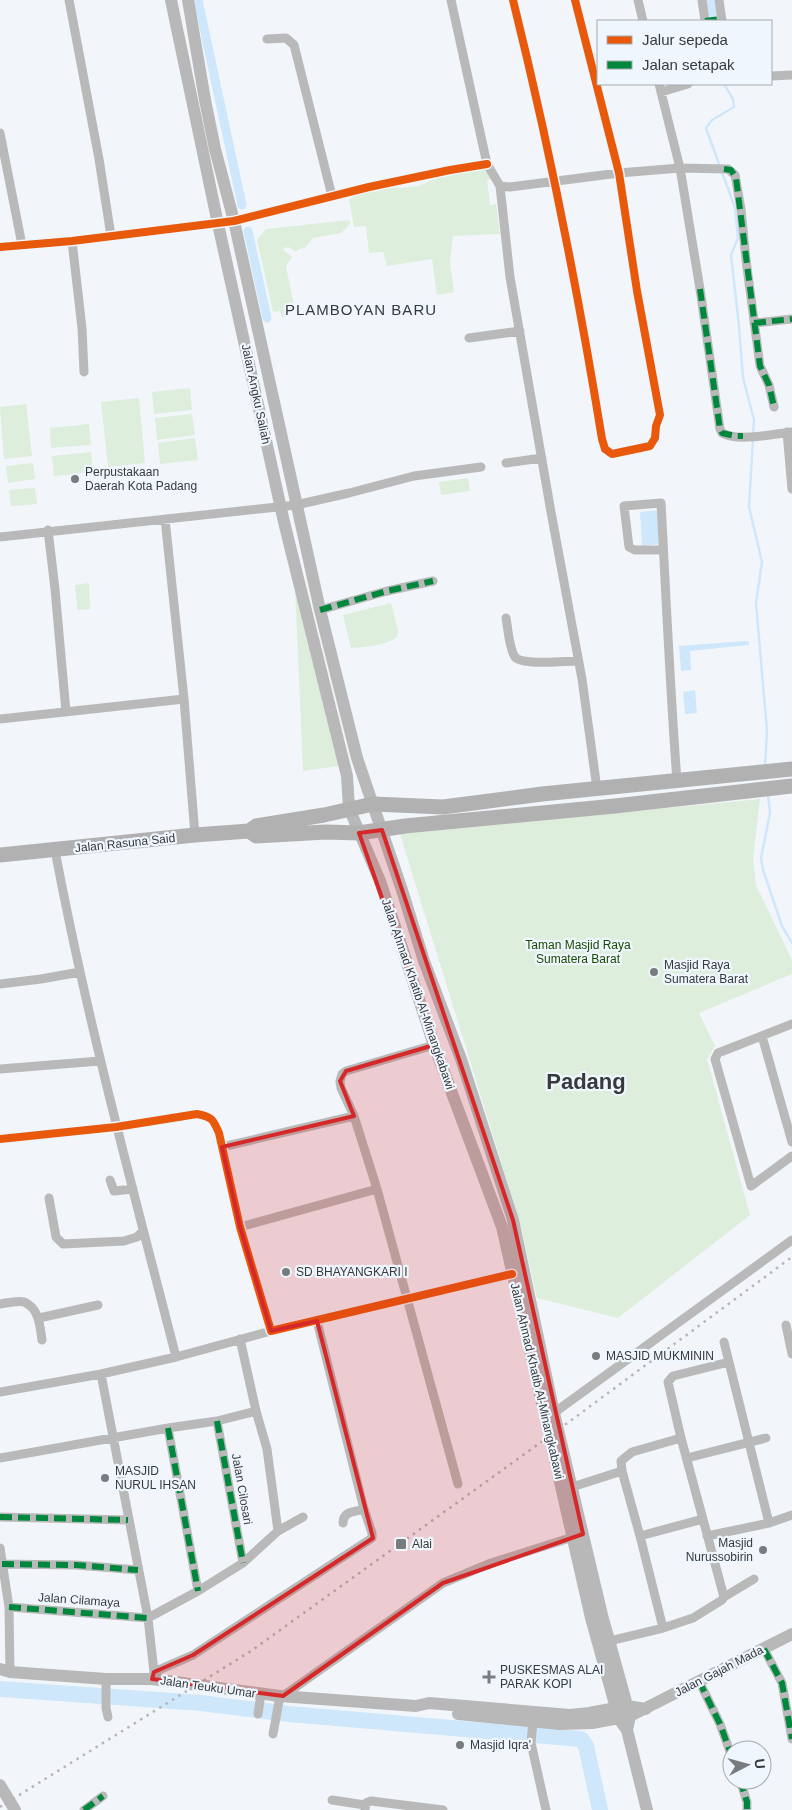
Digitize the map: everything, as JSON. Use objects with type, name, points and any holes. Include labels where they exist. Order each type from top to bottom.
[{"type":"main road","name":"Jalan Angku Saliah","points":[[171,0],[218,224],[281,506],[348,786],[349,808]]},
{"type":"main road","name":"Jalan Angku Saliah","points":[[188,0],[205,100],[220,170],[234,221],[320,610],[364,782],[373,804]]},
{"type":"main road","points":[[786,770],[542,794],[443,806],[373,804],[324,815],[256,826],[249,831],[256,836],[326,832],[360,833],[405,826],[615,806],[786,786]]},
{"type":"main road","name":"Jalan Ahmad Khatib Al-Minangkabawi","points":[[373,804],[424,961],[461,1059],[512,1220],[550,1416],[572,1487],[578,1535]]},
{"type":"main road","name":"Jalan Ahmad Khatib Al-Minangkabawi","points":[[349,808],[380,881],[434,1045],[502,1228],[512,1274],[550,1416],[597,1616],[623,1712]]},
{"type":"main road","name":"Jalan Rasuna Said","points":[[0,855],[249,831]]},
{"type":"main road","points":[[478,1165],[494,1160]]},
{"type":"main road","name":"Jalan Ahmad Khatib Al-Minangkabawi","points":[[597,1616],[610,1641],[623,1712]]},
{"type":"main road","name":"Jalan Gajah Mada","points":[[623,1712],[646,1709],[792,1634]]},
{"type":"main road","name":"Jalan Teuku Umar","points":[[5,1670],[106,1683],[153,1676],[260,1698],[416,1706],[429,1703],[570,1715],[623,1712]]},
{"type":"main road","name":"Jalan Teuku Umar","points":[[416,1706],[428,1711],[532,1724],[568,1724],[623,1712]]},
{"type":"main road","points":[[623,1712],[647,1810]]},
{"type":"main road","points":[[0,1785],[15,1810]]},
{"type":"street","points":[[69,0],[99,159],[111,236]]},
{"type":"street","points":[[451,0],[487,164],[500,186],[510,278],[578,661],[597,789]]},
{"type":"street","points":[[513,0],[555,181],[582,319],[602,439],[605,449],[612,454],[650,446],[655,438],[656,426],[660,415],[637,291],[619,173],[575,0]]},
{"type":"street","points":[[638,0],[643,20]]},
{"type":"street","points":[[702,0],[705,20]]},
{"type":"street","points":[[719,0],[720,20]]},
{"type":"street","points":[[267,39],[286,38],[294,45],[332,196]]},
{"type":"street","points":[[772,76],[792,75]]},
{"type":"street","points":[[681,85],[660,88],[680,168],[720,429],[726,435],[743,436],[789,432],[792,488]]},
{"type":"street","points":[[0,133],[22,245]]},
{"type":"street","points":[[0,247],[72,241],[218,224],[332,196],[450,170],[487,164]]},
{"type":"street","points":[[500,186],[510,187],[619,173],[680,168],[731,170],[736,178],[741,209],[760,366],[769,385],[774,407]]},
{"type":"street","points":[[72,241],[82,328],[84,372]]},
{"type":"street","points":[[754,323],[792,319]]},
{"type":"street","points":[[469,338],[520,331]]},
{"type":"street","points":[[506,463],[542,458]]},
{"type":"street","points":[[0,536],[296,504],[349,493],[414,476],[480,467]]},
{"type":"street","points":[[663,550],[635,550],[628,547],[624,506],[661,503],[677,781]]},
{"type":"street","points":[[165,519],[184,699],[194,835]]},
{"type":"street","points":[[48,530],[66,712]]},
{"type":"street","points":[[320,610],[387,591],[433,581]]},
{"type":"street","points":[[506,618],[512,651],[520,660],[529,662],[578,661]]},
{"type":"street","points":[[0,720],[184,699]]},
{"type":"street","points":[[55,850],[100,1061],[176,1358]]},
{"type":"street","points":[[0,984],[80,972]]},
{"type":"street","points":[[792,1024],[718,1053],[715,1059],[751,1186],[792,1156]]},
{"type":"street","points":[[762,1036],[792,1142]]},
{"type":"street","points":[[434,1045],[346,1071],[342,1074],[340,1081],[341,1088],[354,1116],[377,1189],[458,1484]]},
{"type":"street","points":[[0,1068],[100,1061]]},
{"type":"street","points":[[0,1139],[116,1127],[197,1114],[209,1116],[214,1122],[222,1147],[240,1227],[271,1331]]},
{"type":"street","points":[[222,1147],[354,1116]]},
{"type":"street","points":[[110,1180],[114,1191],[133,1190]]},
{"type":"street","points":[[240,1227],[377,1189]]},
{"type":"street","points":[[49,1198],[56,1237],[63,1244],[124,1241],[144,1231]]},
{"type":"street","points":[[550,1416],[792,1240]]},
{"type":"street","points":[[0,1392],[176,1358],[271,1331],[512,1274]]},
{"type":"street","points":[[0,1304],[23,1302],[39,1318],[42,1340]]},
{"type":"street","points":[[39,1318],[98,1305]]},
{"type":"street","points":[[100,1374],[148,1618],[153,1676],[193,1655],[372,1538],[317,1320]]},
{"type":"street","points":[[786,1326],[792,1354]]},
{"type":"street","points":[[240,1339],[267,1450],[278,1531]]},
{"type":"street","points":[[724,1342],[769,1523]]},
{"type":"street","points":[[724,1597],[681,1438],[669,1380],[679,1374],[729,1362]]},
{"type":"street","points":[[0,1458],[216,1421],[256,1411]]},
{"type":"street","name":"Jalan Cilosari","points":[[216,1421],[242,1562]]},
{"type":"street","points":[[168,1428],[198,1591]]},
{"type":"street","points":[[663,1628],[621,1461],[632,1452],[681,1438]]},
{"type":"street","points":[[687,1458],[766,1438]]},
{"type":"street","points":[[572,1487],[622,1471]]},
{"type":"street","points":[[343,1523],[343,1517],[346,1514],[364,1509]]},
{"type":"street","points":[[707,1536],[769,1523],[792,1515]]},
{"type":"street","points":[[0,1517],[128,1520]]},
{"type":"street","points":[[640,1536],[702,1519]]},
{"type":"street","points":[[148,1618],[198,1591],[242,1562],[278,1531],[299,1523]]},
{"type":"street","points":[[273,1734],[280,1699],[443,1583],[491,1563],[578,1535]]},
{"type":"street","points":[[0,1548],[9,1607],[5,1670]]},
{"type":"street","points":[[1,1564],[76,1565],[138,1570]]},
{"type":"street","points":[[610,1641],[663,1628],[693,1618],[754,1579]]},
{"type":"street","name":"Jalan Cilamaya","points":[[9,1607],[148,1618]]},
{"type":"street","points":[[764,1649],[782,1683],[792,1739]]},
{"type":"street","points":[[699,1681],[726,1740]]},
{"type":"street","points":[[106,1683],[107,1713]]},
{"type":"street","points":[[258,1714],[260,1698]]},
{"type":"street","points":[[532,1724],[531,1744],[546,1810]]},
{"type":"street","points":[[743,1790],[747,1802],[747,1810]]},
{"type":"street","points":[[84,1810],[103,1796]]},
{"type":"street","points":[[332,1800],[365,1808],[367,1802],[371,1801],[443,1810]]},
{"type":"highlighted area","points":[[382,830],[513,1220],[583,1534],[443,1583],[283,1696],[152,1679],[154,1672],[193,1655],[373,1538],[317,1321],[271,1331],[240,1227],[222,1147],[354,1116],[340,1081],[346,1071],[434,1045],[359,833]]},
{"type":"green space","points":[[485,169],[494,179],[487,180],[490,205],[496,204],[500,234],[453,236],[450,262],[454,292],[437,295],[432,259],[387,266],[383,252],[369,253],[366,226],[354,227],[349,200],[356,195],[390,187],[419,186],[448,172]]},
{"type":"green space","points":[[350,220],[350,224],[341,233],[313,238],[305,248],[299,249],[296,252],[289,247],[285,247],[283,250],[292,257],[286,266],[295,311],[282,318],[280,311],[273,312],[257,240],[266,229]]},
{"type":"green space","points":[[190,388],[192,410],[154,414],[152,392]]},
{"type":"green space","points":[[139,398],[145,463],[108,467],[101,402]]},
{"type":"green space","points":[[26,404],[32,456],[4,459],[0,407]]},
{"type":"green space","points":[[192,414],[195,435],[157,440],[155,418]]},
{"type":"green space","points":[[89,424],[91,445],[51,448],[50,428]]},
{"type":"green space","points":[[195,438],[198,460],[160,464],[158,443]]},
{"type":"green space","points":[[91,452],[93,472],[54,476],[52,456]]},
{"type":"green space","points":[[33,463],[35,479],[8,483],[6,466]]},
{"type":"green space","points":[[468,478],[470,491],[441,495],[439,482]]},
{"type":"green space","points":[[35,488],[37,504],[11,506],[9,490]]},
{"type":"green space","points":[[89,583],[90,609],[77,610],[75,585]]},
{"type":"green space","points":[[295,587],[339,766],[303,771]]},
{"type":"green space","points":[[391,603],[398,630],[397,637],[381,644],[351,648],[343,615]]},
{"type":"green space","name":"Taman Masjid Raya Sumatera Barat","points":[[760,799],[753,859],[756,885],[792,960],[792,974],[699,1013],[715,1046],[707,1059],[750,1215],[618,1318],[537,1298],[520,1223],[400,834]]},
{"type":"water","points":[[660,510],[662,544],[642,546],[640,512]]},
{"type":"water","points":[[749,642],[749,645],[690,651],[691,670],[681,671],[679,646]]},
{"type":"water","points":[[695,690],[697,713],[685,714],[683,692]]},
{"type":"waterway","points":[[198,0],[242,205]]},
{"type":"waterway","points":[[710,0],[713,20]]},
{"type":"waterway","points":[[725,85],[733,99],[734,107],[712,120],[706,128],[735,208],[738,238],[731,255],[743,378],[754,420],[753,434]]},
{"type":"waterway","points":[[248,231],[267,318]]},
{"type":"waterway","points":[[753,439],[749,507],[762,562],[756,603],[767,731],[765,766]]},
{"type":"waterway","points":[[768,794],[770,813],[761,858],[763,870],[782,926],[792,943]]},
{"type":"waterway","points":[[0,1689],[201,1703],[289,1714],[581,1739],[586,1746],[600,1810]]},
{"type":"railway","points":[[0,1807],[251,1651],[558,1430],[792,1257]]},
{"type":"marked path","points":[[713,20],[721,19]]},
{"type":"marked path","points":[[724,169],[731,170],[736,178],[760,366],[769,385],[774,407]]},
{"type":"marked path","points":[[700,289],[720,429],[722,433],[743,436]]},
{"type":"marked path","points":[[754,323],[792,319]]},
{"type":"marked path","points":[[320,610],[387,591],[433,581]]},
{"type":"marked path","points":[[217,1421],[243,1563]]},
{"type":"marked path","points":[[168,1428],[198,1591]]},
{"type":"marked path","points":[[0,1517],[128,1520]]},
{"type":"marked path","points":[[2,1564],[76,1565],[138,1570]]},
{"type":"marked path","points":[[9,1607],[148,1618]]},
{"type":"marked path","points":[[764,1649],[782,1683],[792,1739]]},
{"type":"marked path","points":[[699,1681],[726,1740]]},
{"type":"marked path","points":[[743,1790],[747,1802],[747,1810]]},
{"type":"marked path","points":[[84,1810],[103,1796]]},
{"type":"cycle path","points":[[513,0],[562,218],[602,439],[605,449],[612,454],[650,446],[655,438],[656,426],[660,415],[637,291],[619,173],[575,0]]},
{"type":"cycle path","points":[[0,247],[72,241],[234,221],[369,187],[487,164]]},
{"type":"cycle path","points":[[0,1139],[116,1127],[197,1114],[209,1118],[219,1133],[240,1227],[271,1331],[512,1274]]},
{"type":"place","name":"Perpustakaan Daerah Kota Padang","points":[[75,479]]},
{"type":"place","name":"Masjid Raya Sumatera Barat","points":[[654,972]]},
{"type":"place","name":"SD BHAYANGKARI I","points":[[286,1272]]},
{"type":"place","name":"MASJID MUKMININ","points":[[596,1356]]},
{"type":"place","name":"MASJID NURUL IHSAN","points":[[105,1478]]},
{"type":"place","name":"Alai","points":[[401,1544]]},
{"type":"place","name":"Masjid Nurussobirin","points":[[763,1550]]},
{"type":"place","name":"PUSKESMAS ALAI PARAK KOPI","points":[[489,1677]]},
{"type":"place","name":"Masjid Iqra'","points":[[460,1745]]},
{"type":"district","name":"PLAMBOYAN BARU","points":[[361,310]]},
{"type":"district","name":"Padang","points":[[586,1081]]}]
